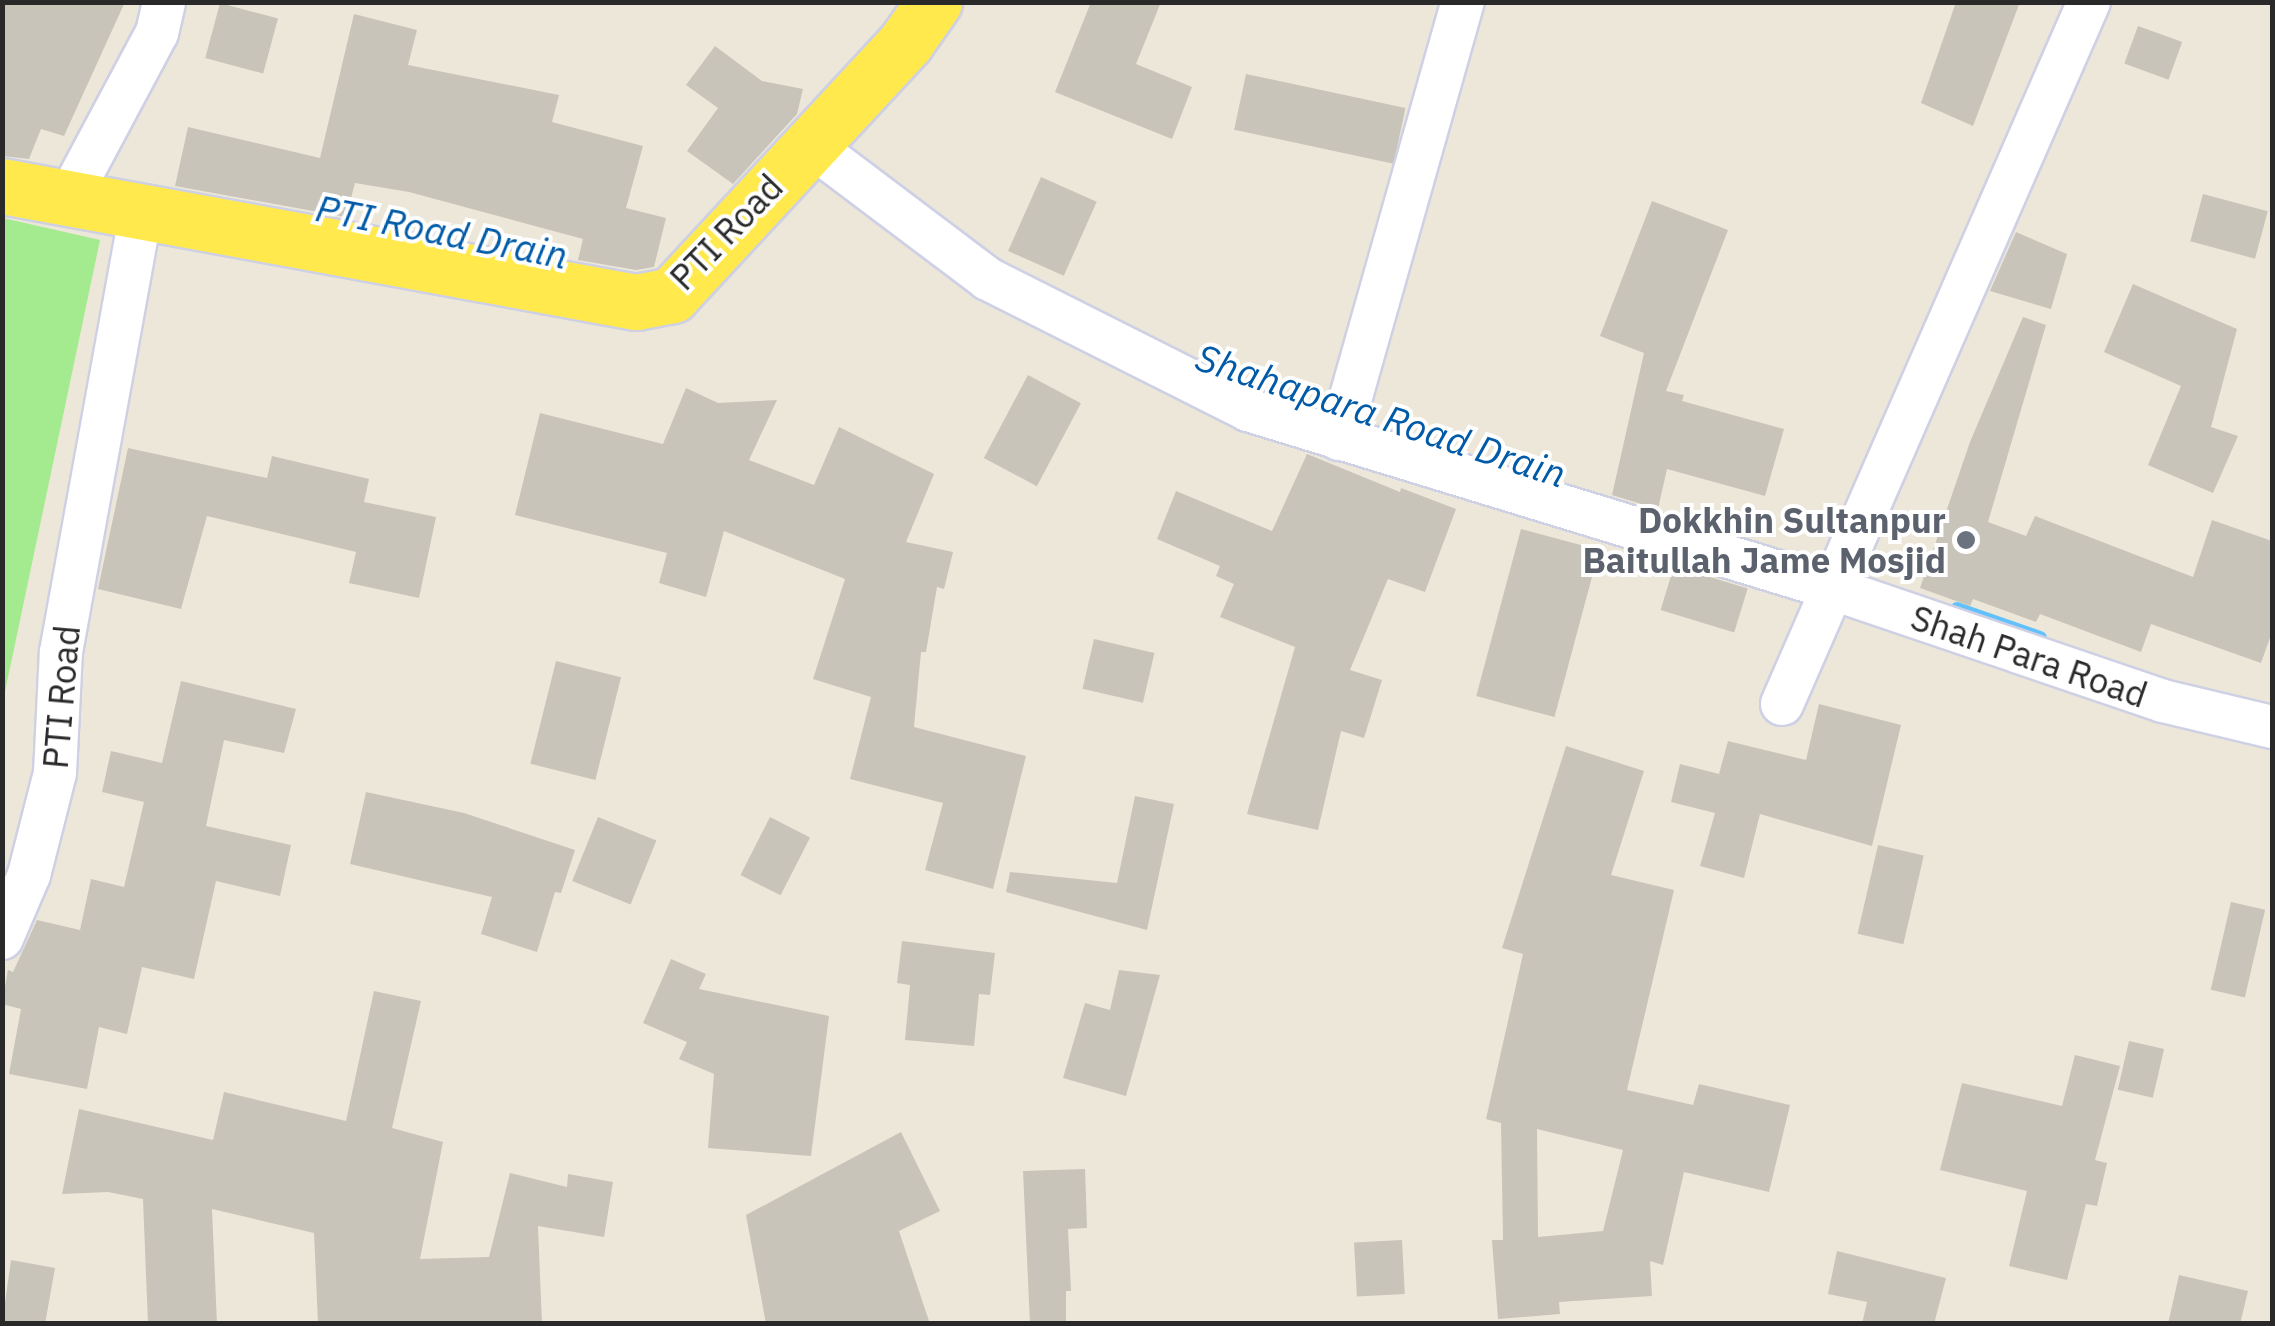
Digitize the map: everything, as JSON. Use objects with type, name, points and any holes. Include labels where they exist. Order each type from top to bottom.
[{"type":"main road","name":"PTI Road","points":[[2,186],[636,302],[672,295],[920,22]]},
{"type":"street","points":[[73,200],[80,177],[158,33],[164,2]]},
{"type":"street","points":[[1339,439],[1463,2]]},
{"type":"street","points":[[1782,704],[2089,2]]},
{"type":"street","name":"Shah Para Road","points":[[808,144],[988,278],[1248,410],[1834,589],[2163,700],[2272,727]]},
{"type":"street","name":"PTI Road","points":[[2,938],[30,876],[56,773],[61,652],[141,213]]},
{"type":"green space","points":[[2,218],[100,240],[3,701]]},
{"type":"building","points":[[2,2],[125,2],[64,136],[41,129],[29,159],[2,156]]},
{"type":"building","points":[[1091,2],[1161,2],[1136,64],[1192,87],[1172,139],[1055,92]]},
{"type":"building","points":[[1956,2],[2020,2],[1973,126],[1921,103]]},
{"type":"building","points":[[220,3],[278,19],[263,74],[205,58]]},
{"type":"building","points":[[354,14],[417,30],[408,65],[559,95],[552,122],[643,146],[626,208],[666,218],[654,267],[636,270],[578,260],[583,239],[409,192],[355,183],[346,217],[175,186],[188,127],[320,158]]},
{"type":"building","points":[[2138,26],[2182,42],[2168,80],[2124,64]]},
{"type":"building","points":[[715,46],[762,81],[803,89],[797,114],[733,184],[687,151],[718,108],[686,85]]},
{"type":"building","points":[[1246,74],[1405,108],[1394,164],[1234,130]]},
{"type":"building","points":[[1041,177],[1097,202],[1064,276],[1008,251]]},
{"type":"building","points":[[2203,194],[2268,211],[2255,259],[2190,241]]},
{"type":"building","points":[[1652,201],[1728,230],[1666,391],[1684,395],[1682,401],[1784,429],[1765,496],[1667,469],[1658,509],[1612,495],[1644,353],[1600,336]]},
{"type":"building","points":[[2016,232],[2067,254],[2051,309],[1990,291]]},
{"type":"building","points":[[2133,284],[2237,329],[2211,427],[2238,436],[2213,493],[2148,465],[2181,386],[2104,352]]},
{"type":"building","points":[[2023,317],[2046,325],[1988,522],[2026,536],[2035,516],[2193,577],[2212,520],[2272,541],[2272,632],[2261,663],[2151,624],[2141,652],[2040,614],[2036,622],[1973,599],[1970,606],[1920,588],[1970,442]]},
{"type":"building","points":[[1028,375],[1081,403],[1037,486],[984,458]]},
{"type":"building","points":[[686,388],[718,403],[777,400],[749,460],[814,485],[839,427],[934,474],[906,542],[953,552],[944,589],[937,587],[926,652],[921,652],[914,727],[1026,756],[993,889],[925,870],[943,803],[850,779],[871,697],[813,679],[845,579],[724,531],[706,597],[659,583],[667,553],[515,515],[540,413],[663,444]]},
{"type":"building","points":[[128,448],[267,478],[272,456],[369,479],[364,502],[436,517],[419,598],[349,583],[356,552],[207,516],[181,609],[98,589]]},
{"type":"building","points":[[1307,454],[1400,492],[1401,488],[1456,509],[1425,592],[1388,579],[1350,670],[1382,680],[1364,738],[1341,731],[1318,830],[1247,814],[1295,647],[1220,617],[1234,584],[1216,576],[1220,566],[1157,539],[1176,491],[1272,531]]},
{"type":"building","points":[[1521,529],[1599,550],[1554,717],[1476,696]]},
{"type":"building","points":[[1674,566],[1748,589],[1734,633],[1661,610]]},
{"type":"building","points":[[1094,639],[1154,653],[1143,703],[1083,689]]},
{"type":"building","points":[[556,661],[621,677],[595,780],[530,764]]},
{"type":"building","points":[[181,681],[296,709],[284,753],[224,740],[206,826],[291,845],[280,896],[216,881],[194,979],[142,967],[127,1034],[99,1027],[87,1089],[9,1074],[21,1009],[2,1004],[8,970],[13,972],[37,920],[80,930],[91,879],[124,887],[144,802],[102,792],[111,751],[162,763]]},
{"type":"building","points":[[1819,704],[1901,725],[1872,846],[1760,814],[1744,878],[1700,866],[1715,813],[1671,802],[1680,764],[1719,774],[1728,741],[1806,760]]},
{"type":"building","points":[[1566,746],[1644,771],[1611,875],[1674,890],[1627,1090],[1693,1105],[1699,1084],[1790,1105],[1769,1192],[1684,1172],[1663,1265],[1650,1261],[1652,1296],[1559,1302],[1560,1314],[1498,1319],[1492,1240],[1503,1240],[1501,1123],[1486,1119],[1523,954],[1502,948]],"holes":[[[1537,1129],[1623,1150],[1603,1231],[1538,1237]]]},
{"type":"building","points":[[366,792],[464,813],[575,850],[561,893],[555,892],[537,952],[481,934],[492,897],[350,864]]},
{"type":"building","points":[[1135,796],[1174,804],[1147,930],[1006,892],[1010,872],[1117,883]]},
{"type":"building","points":[[598,817],[656,841],[631,905],[572,881]]},
{"type":"building","points":[[770,817],[810,837],[781,895],[740,875]]},
{"type":"building","points":[[1878,845],[1924,856],[1903,944],[1858,934]]},
{"type":"building","points":[[2231,902],[2265,910],[2245,998],[2211,990]]},
{"type":"building","points":[[902,941],[995,953],[990,995],[979,994],[974,1046],[905,1040],[910,985],[897,983]]},
{"type":"building","points":[[671,959],[706,974],[699,989],[829,1016],[811,1156],[708,1148],[714,1074],[679,1059],[687,1042],[643,1023]]},
{"type":"building","points":[[1119,970],[1160,975],[1126,1096],[1063,1078],[1085,1003],[1110,1010]]},
{"type":"building","points":[[374,991],[421,1001],[392,1128],[443,1142],[420,1259],[489,1257],[510,1173],[567,1187],[568,1174],[613,1182],[604,1237],[538,1226],[542,1324],[318,1324],[314,1233],[212,1209],[217,1324],[148,1324],[143,1199],[108,1192],[62,1194],[79,1109],[213,1140],[224,1092],[346,1121]]},
{"type":"building","points":[[2129,1041],[2164,1049],[2153,1098],[2118,1090]]},
{"type":"building","points":[[2075,1055],[2120,1066],[2095,1160],[2107,1163],[2097,1206],[2086,1204],[2067,1280],[2009,1266],[2027,1191],[1940,1170],[1962,1083],[2062,1106]]},
{"type":"building","points":[[901,1132],[940,1211],[899,1231],[930,1324],[766,1324],[746,1215]]},
{"type":"building","points":[[1085,1169],[1087,1228],[1068,1229],[1071,1291],[1066,1291],[1066,1324],[1030,1324],[1023,1171]]},
{"type":"building","points":[[1402,1240],[1405,1294],[1357,1296],[1354,1243]]},
{"type":"building","points":[[1837,1251],[1946,1278],[1934,1324],[1862,1324],[1867,1302],[1828,1294]]},
{"type":"building","points":[[11,1260],[55,1268],[45,1324],[2,1324]]},
{"type":"building","points":[[2179,1275],[2248,1291],[2240,1324],[2168,1324]]},
{"type":"waterway","name":"Shahapara Road Drain","points":[[1957,609],[2040,638]]},
{"type":"place","name":"Dokkhin Sultanpur Baitullah Jame Mosjid","points":[[1966,540]]},
{"type":"water label","name":"PTI Road Drain","points":[[442,231]]}]
